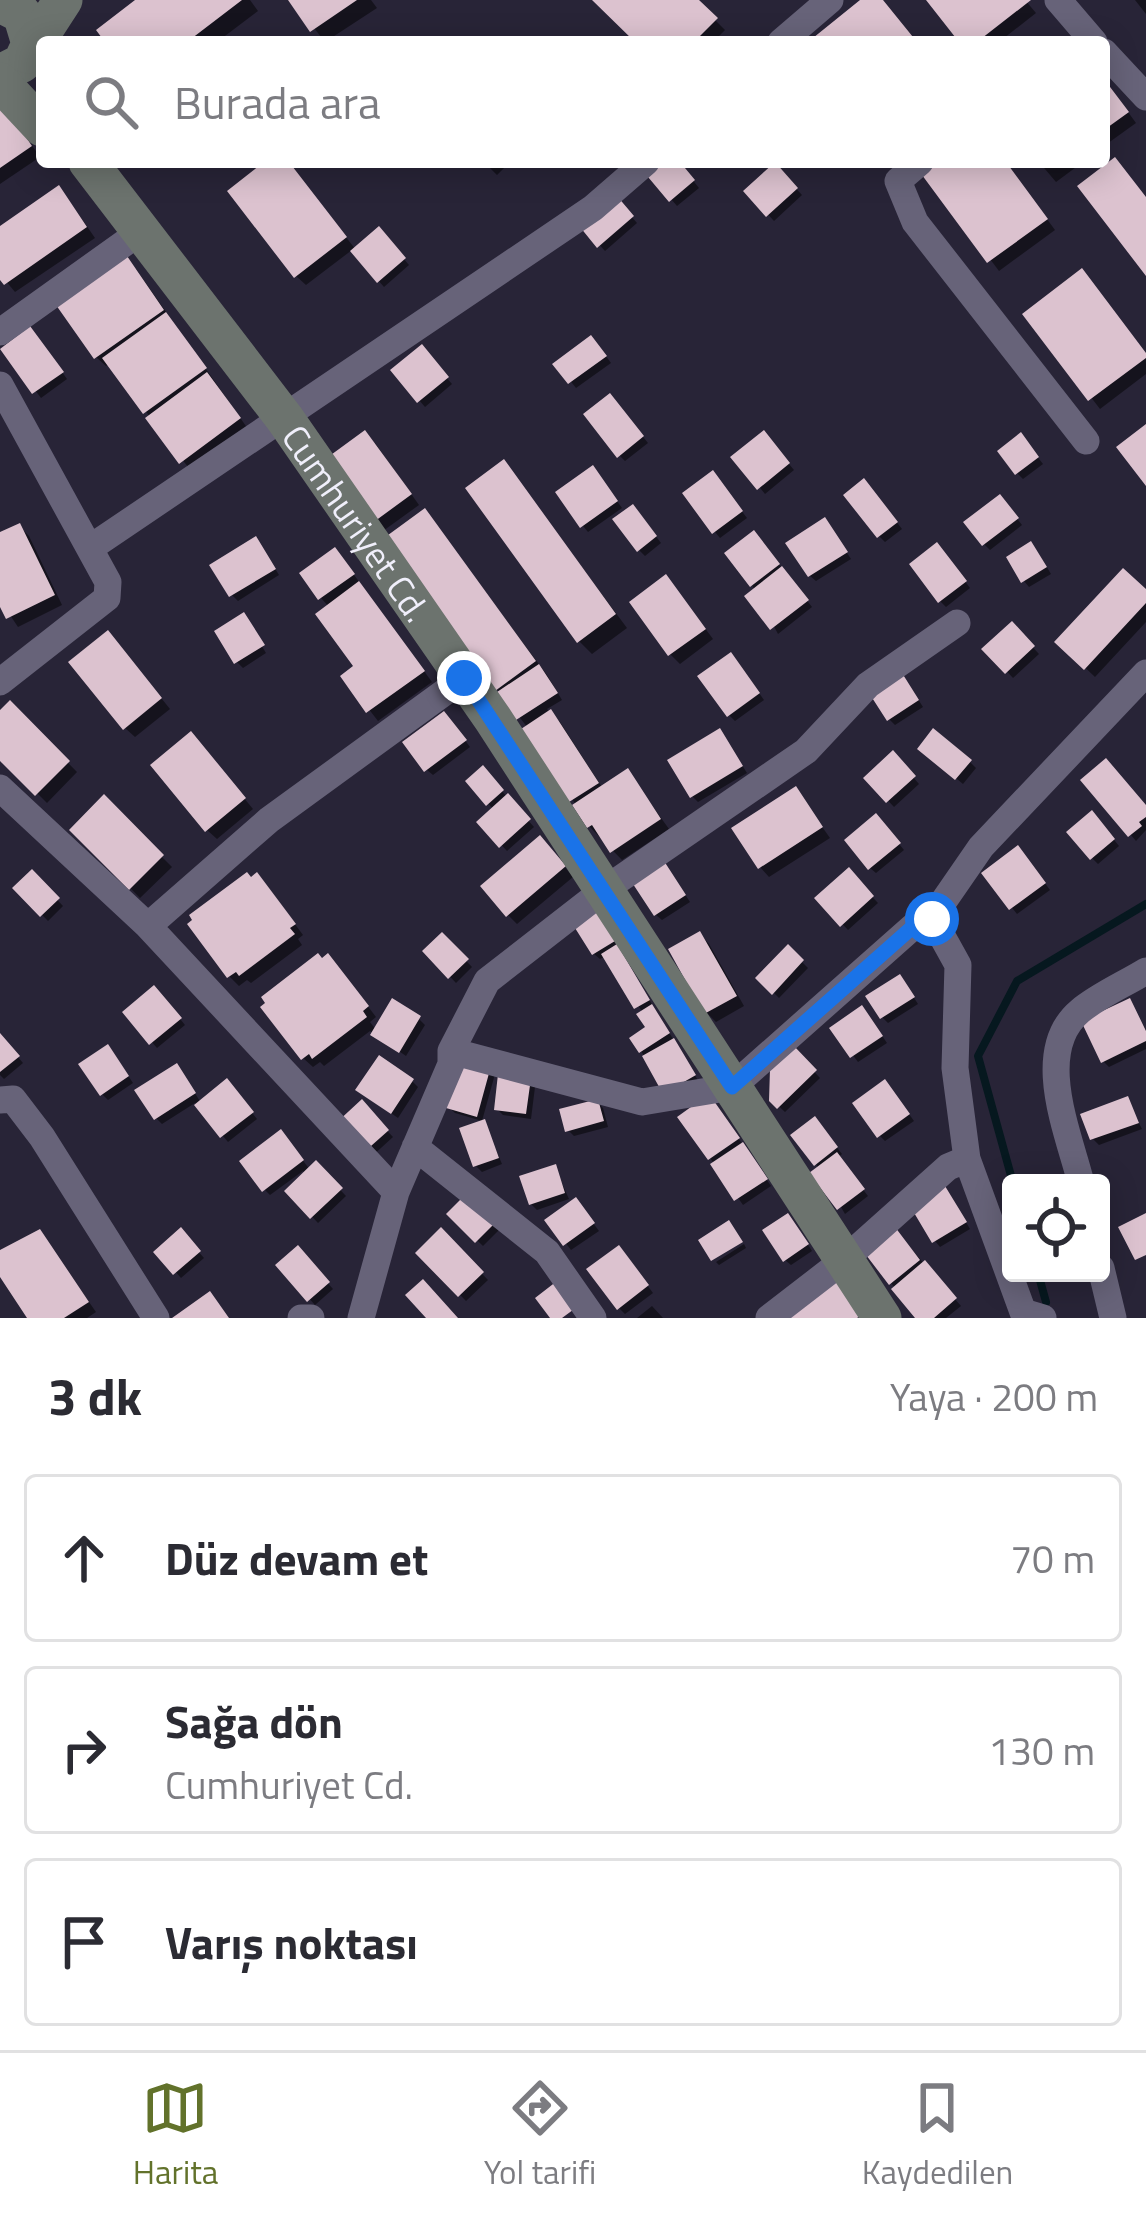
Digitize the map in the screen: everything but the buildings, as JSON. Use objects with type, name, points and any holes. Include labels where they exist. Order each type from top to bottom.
[{"type":"main road","points":[[36,36],[63,0]]},
{"type":"main road","points":[[4,2],[28,23],[31,44],[13,67]]},
{"type":"main road","points":[[13,67],[36,36]]},
{"type":"main road","points":[[13,67],[36,90]]},
{"type":"main road","points":[[13,67],[36,115]]},
{"type":"main road","name":"Cumhuriyet Cd.","points":[[92,168],[285,419],[464,678],[882,1318]]},
{"type":"street","points":[[788,36],[830,0]]},
{"type":"street","points":[[1058,0],[1077,36]]},
{"type":"street","points":[[1110,58],[1146,97]]},
{"type":"street","points":[[91,548],[593,208],[639,168]]},
{"type":"street","points":[[913,168],[898,181],[915,222],[1086,442]]},
{"type":"street","points":[[0,332],[140,232]]},
{"type":"street","points":[[0,385],[108,582],[107,598],[0,682]]},
{"type":"street","points":[[361,1318],[396,1192],[451,1064],[452,1051],[487,981],[604,890],[806,751],[868,686],[957,622]]},
{"type":"street","points":[[452,1051],[642,1102],[732,1087],[916,924],[932,919],[981,847],[1146,673]]},
{"type":"street","points":[[148,926],[269,820],[464,678]]},
{"type":"street","points":[[0,788],[148,926],[396,1192]]},
{"type":"street","points":[[932,919],[958,965],[955,1068],[967,1159],[1033,1315]]},
{"type":"street","points":[[1079,1174],[1054,1073],[1061,1041],[1077,1013],[1146,971]]},
{"type":"street","points":[[0,1100],[13,1099],[42,1137],[156,1318]]},
{"type":"street","points":[[415,1147],[547,1252],[593,1318]]},
{"type":"street","points":[[769,1318],[844,1260],[948,1167],[967,1159]]},
{"type":"street","points":[[1104,1282],[1113,1318]]},
{"type":"street","points":[[301,1318],[311,1318]]},
{"type":"waterway","points":[[1011,1174],[978,1056],[1017,981],[1146,904]]},
{"type":"waterway","points":[[1040,1282],[1046,1302]]},
{"type":"route","points":[[464,678],[732,1087],[916,924],[932,919]]}]
